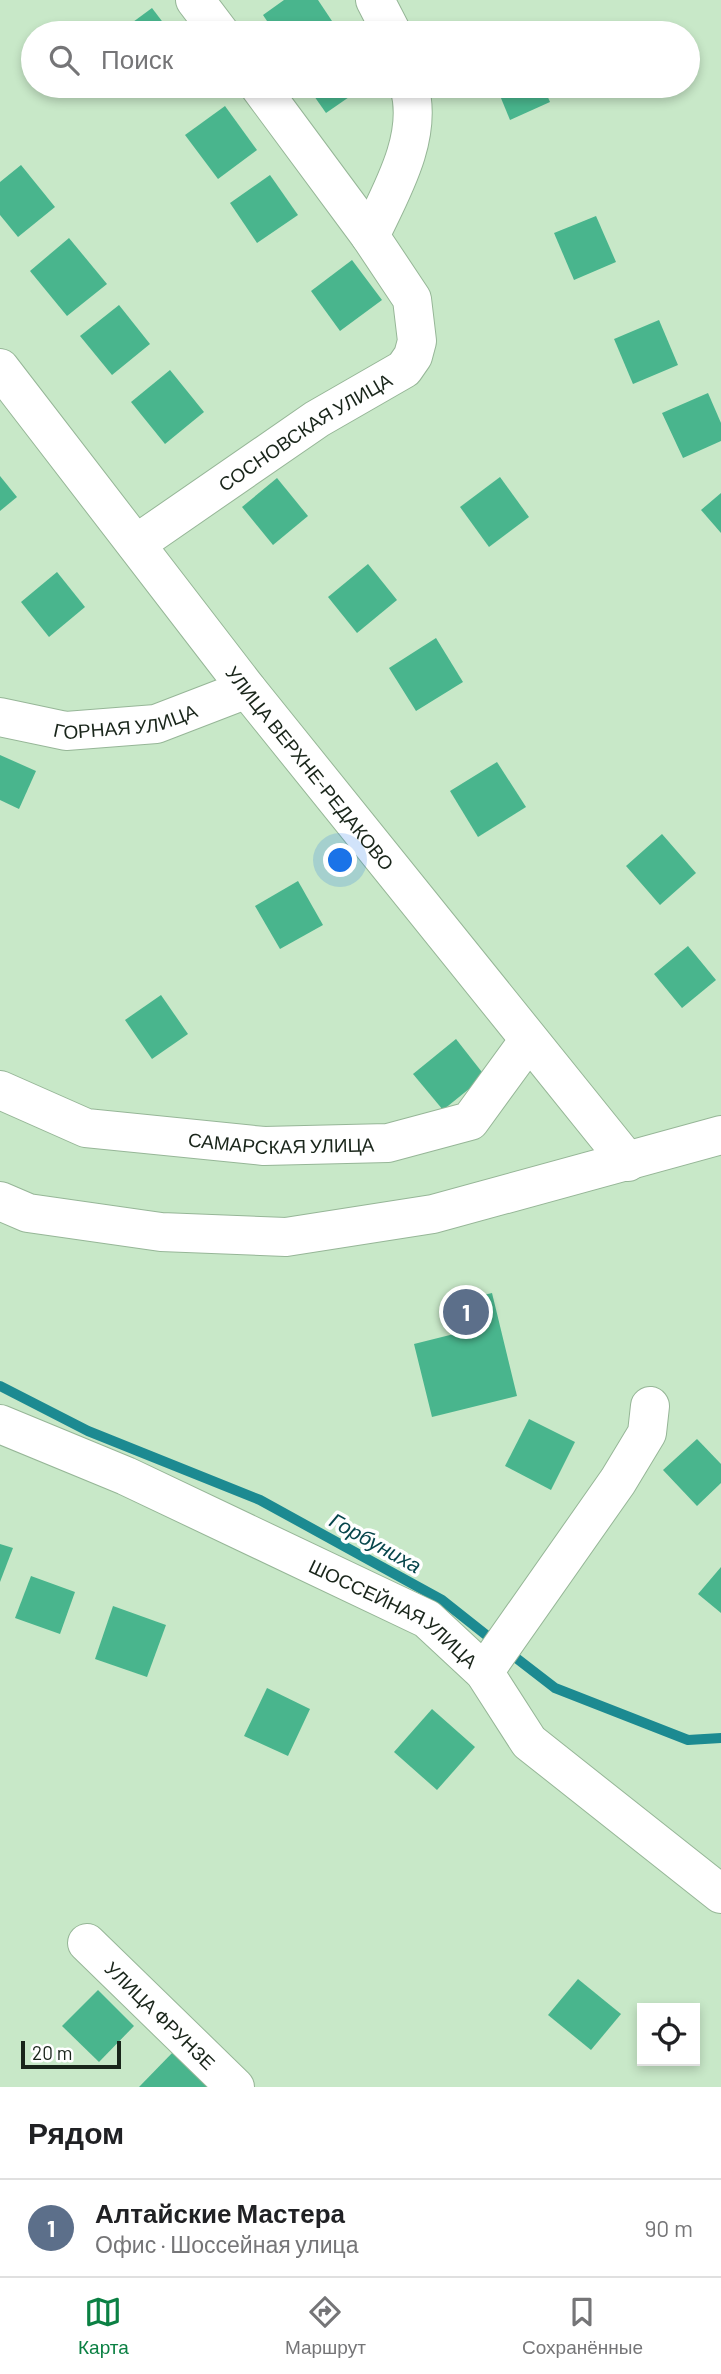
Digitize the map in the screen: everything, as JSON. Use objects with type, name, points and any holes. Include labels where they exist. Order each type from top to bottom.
[{"type":"street","points":[[195,0],[211,21]]},
{"type":"street","points":[[375,0],[386,21]]},
{"type":"street","name":"СОСНОВСКАЯ УЛИЦА","points":[[136,544],[317,419],[404,369],[413,356],[417,341],[412,299],[370,236],[268,98]]},
{"type":"street","points":[[370,236],[401,170],[410,136],[412,98]]},
{"type":"street","name":"УЛИЦА ВЕРХНЕ-РЕДАКОВО","points":[[0,368],[247,689],[628,1162]]},
{"type":"street","name":"ГОРНАЯ УЛИЦА","points":[[0,717],[66,731],[156,724],[247,689]]},
{"type":"street","name":"САМАРСКАЯ УЛИЦА","points":[[0,1090],[86,1128],[264,1146],[388,1143],[470,1121],[530,1040]]},
{"type":"street","points":[[0,1201],[28,1213],[161,1232],[286,1237],[433,1214],[721,1135]]},
{"type":"street","points":[[484,1672],[618,1482],[648,1433],[650,1406]]},
{"type":"street","name":"ШОССЕЙНАЯ УЛИЦА","points":[[0,1424],[126,1476],[427,1619],[484,1672],[529,1742],[721,1894]]},
{"type":"street","name":"УЛИЦА ФРУНЗЕ","points":[[87,1943],[235,2087]]},
{"type":"building","points":[[284,0],[318,0],[332,21],[267,21],[263,15]]},
{"type":"building","points":[[152,8],[162,21],[134,21]]},
{"type":"building","points":[[315,98],[348,98],[326,113]]},
{"type":"building","points":[[501,98],[548,98],[550,102],[510,120]]},
{"type":"building","points":[[225,106],[257,150],[218,179],[185,135]]},
{"type":"building","points":[[21,165],[55,207],[18,237],[0,215],[0,182]]},
{"type":"building","points":[[270,175],[298,215],[257,243],[230,203]]},
{"type":"building","points":[[596,216],[616,262],[574,280],[554,233]]},
{"type":"building","points":[[69,238],[107,284],[67,316],[30,271]]},
{"type":"building","points":[[352,260],[382,300],[340,331],[311,291]]},
{"type":"building","points":[[119,305],[150,344],[112,375],[80,336]]},
{"type":"building","points":[[659,320],[678,365],[633,384],[614,339]]},
{"type":"building","points":[[170,370],[204,412],[165,444],[131,402]]},
{"type":"building","points":[[708,393],[721,423],[721,441],[683,458],[662,413]]},
{"type":"building","points":[[0,476],[17,497],[0,511]]},
{"type":"building","points":[[500,477],[529,517],[489,547],[460,507]]},
{"type":"building","points":[[277,478],[308,516],[273,545],[242,507]]},
{"type":"building","points":[[721,493],[721,533],[701,510]]},
{"type":"building","points":[[368,564],[397,600],[357,633],[328,597]]},
{"type":"building","points":[[57,572],[85,607],[49,637],[21,602]]},
{"type":"building","points":[[436,638],[463,682],[416,711],[389,668]]},
{"type":"building","points":[[0,755],[36,771],[19,809],[0,800]]},
{"type":"building","points":[[497,762],[526,807],[478,837],[450,791]]},
{"type":"building","points":[[662,834],[696,873],[660,905],[626,866]]},
{"type":"building","points":[[298,881],[323,925],[280,949],[255,906]]},
{"type":"building","points":[[688,946],[716,980],[682,1008],[654,974]]},
{"type":"building","points":[[161,995],[188,1034],[152,1059],[125,1020]]},
{"type":"building","points":[[456,1039],[485,1076],[443,1110],[413,1074]]},
{"type":"building","points":[[492,1293],[517,1396],[432,1417],[414,1344],[454,1334],[446,1304]]},
{"type":"building","points":[[529,1419],[575,1442],[551,1490],[505,1466]]},
{"type":"building","points":[[697,1439],[721,1464],[721,1483],[697,1506],[663,1470]]},
{"type":"building","points":[[0,1544],[13,1548],[0,1582]]},
{"type":"building","points":[[721,1567],[721,1613],[698,1594]]},
{"type":"building","points":[[31,1576],[75,1592],[60,1634],[15,1618]]},
{"type":"building","points":[[113,1606],[166,1625],[147,1677],[95,1659]]},
{"type":"building","points":[[267,1688],[310,1709],[288,1756],[244,1736]]},
{"type":"building","points":[[432,1709],[475,1747],[437,1790],[394,1752]]},
{"type":"building","points":[[578,1979],[621,2014],[591,2050],[548,2015]]},
{"type":"building","points":[[98,1990],[134,2026],[99,2062],[62,2026]]},
{"type":"building","points":[[175,2050],[210,2083],[206,2087],[139,2087]]},
{"type":"waterway","name":"Горбуниха","points":[[0,1386],[88,1431],[260,1500],[442,1600],[495,1642]]},
{"type":"waterway","name":"Горбуниха","points":[[507,1651],[555,1688],[688,1740],[721,1738]]},
{"type":"place","name":"Алтайские Мастера","points":[[466,1312]]}]
